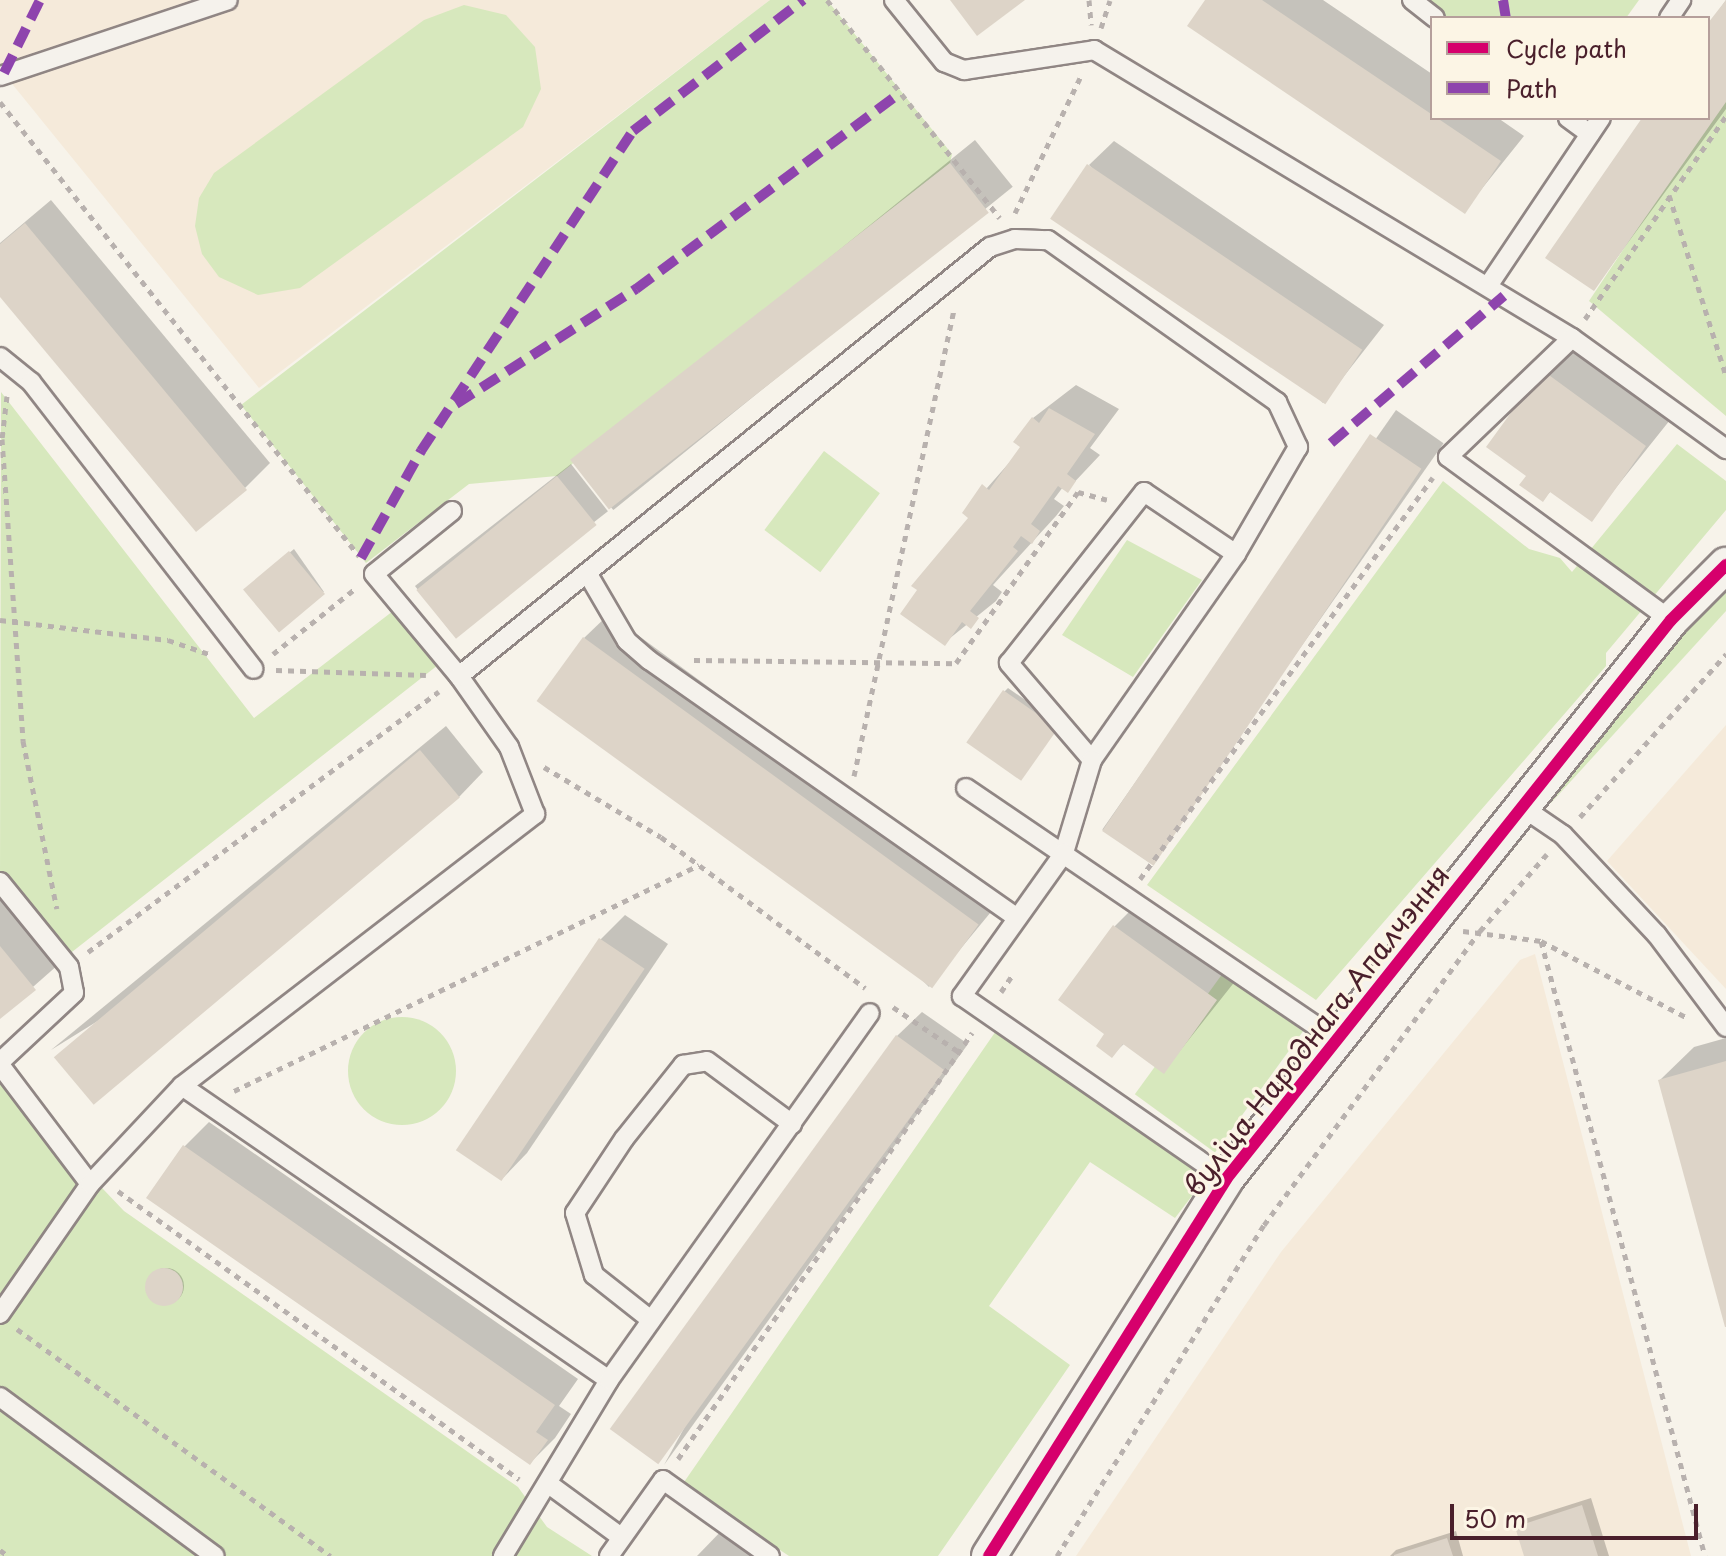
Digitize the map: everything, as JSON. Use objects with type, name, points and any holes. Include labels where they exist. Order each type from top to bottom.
[{"type":"street","name":"вуліца Народнага Апалчэння","points":[[989,1556],[1226,1179],[1671,620],[1726,565]]},
{"type":"lane","points":[[0,76],[228,0]]},
{"type":"lane","points":[[894,0],[944,62],[964,70],[1094,50],[1572,338],[1726,449]]},
{"type":"lane","points":[[1412,0],[1432,16]]},
{"type":"lane","points":[[1571,120],[1590,134]]},
{"type":"lane","points":[[1488,286],[1600,120]]},
{"type":"lane","points":[[459,676],[589,576],[965,267],[1015,239],[1048,240],[1277,402],[1298,447],[1236,554],[1092,760],[1064,853],[962,996],[1226,1179]]},
{"type":"lane","points":[[1572,338],[1448,457],[1671,620]]},
{"type":"lane","points":[[3,366],[31,382],[254,669]]},
{"type":"lane","points":[[1092,760],[1009,663],[1144,492],[1236,554]]},
{"type":"lane","points":[[6,1320],[94,1180],[182,1086],[535,814],[509,747],[459,676],[374,574],[452,511]]},
{"type":"lane","points":[[589,576],[627,641],[649,660],[1017,918]]},
{"type":"lane","points":[[966,788],[1128,895],[1335,1039]]},
{"type":"lane","points":[[1522,807],[1563,835],[1657,935],[1726,1027]]},
{"type":"lane","points":[[0,882],[69,967],[74,993],[0,1063],[94,1180]]},
{"type":"lane","points":[[503,1556],[546,1490],[609,1380],[876,1006]]},
{"type":"lane","points":[[651,1320],[594,1275],[575,1213],[624,1139],[683,1065],[707,1061],[792,1124]]},
{"type":"lane","points":[[182,1086],[609,1380]]},
{"type":"lane","points":[[0,1397],[215,1556]]},
{"type":"lane","points":[[609,1556],[663,1480],[770,1556]]},
{"type":"lane","points":[[546,1490],[621,1537]]},
{"type":"path","points":[[827,0],[1008,228],[1094,50]]},
{"type":"path","points":[[0,102],[374,574],[254,669]]},
{"type":"path","points":[[1572,338],[1726,116]]},
{"type":"path","points":[[1669,194],[1726,376]]},
{"type":"path","points":[[849,801],[875,659],[965,267]]},
{"type":"path","points":[[3,366],[2,439],[23,741],[69,967],[459,676]]},
{"type":"path","points":[[1128,895],[1448,457]]},
{"type":"path","points":[[649,660],[875,659],[956,663],[1078,492],[1132,507]]},
{"type":"path","points":[[1057,1556],[1264,1225],[1480,931],[1726,654]]},
{"type":"path","points":[[509,747],[699,865],[869,991]]},
{"type":"path","points":[[208,1103],[699,865]]},
{"type":"path","points":[[1423,930],[1480,931],[1541,941],[1700,1024]]},
{"type":"path","points":[[1541,941],[1705,1556]]},
{"type":"path","points":[[663,1480],[1020,964]]},
{"type":"path","points":[[876,1006],[959,1052]]},
{"type":"path","points":[[94,1180],[546,1490]]},
{"type":"path","points":[[6,1320],[331,1556]]},
{"type":"path","points":[[0,1550],[8,1556]]},
{"type":"shaded area","points":[[0,0],[770,0],[259,388],[0,69]]},
{"type":"shaded area","points":[[1726,725],[1726,989],[1607,861]]},
{"type":"shaded area","points":[[1535,954],[1691,1556],[1076,1556],[1281,1252],[1520,960]]},
{"type":"green space","points":[[770,0],[827,0],[952,154],[950,163],[557,476],[469,484],[366,563],[241,405]]},
{"type":"green space","points":[[1408,0],[1639,0],[1627,16],[1430,16]]},
{"type":"green space","points":[[464,5],[506,15],[535,47],[541,89],[523,127],[300,288],[258,295],[219,277],[202,254],[195,226],[199,198],[214,173],[424,20]]},
{"type":"green space","points":[[1726,95],[1726,416],[1589,301]]},
{"type":"green space","points":[[1,392],[254,718],[393,611],[438,665],[63,959],[0,882]]},
{"type":"green space","points":[[1677,444],[1726,481],[1726,510],[1606,653],[1606,666],[1316,1000],[1147,885],[1443,481],[1529,549],[1560,558],[1572,572]]},
{"type":"green space","points":[[824,451],[880,493],[820,572],[764,530]]},
{"type":"green space","points":[[1127,540],[1202,580],[1133,677],[1062,635]]},
{"type":"green space","points":[[1726,578],[1726,611],[1551,803],[1532,784]]},
{"type":"green space","points":[[1223,973],[1303,1031],[1215,1153],[1135,1094]]},
{"type":"green space","points":[[402,1017],[423,1021],[440,1033],[452,1050],[456,1071],[452,1092],[440,1109],[423,1121],[402,1125],[381,1121],[364,1109],[352,1092],[348,1071],[352,1050],[364,1033],[381,1021]]},
{"type":"green space","points":[[998,1028],[1211,1171],[1175,1218],[1090,1162],[989,1306],[1070,1365],[938,1556],[789,1556],[682,1485]]},
{"type":"green space","points":[[0,1081],[124,1211],[518,1487],[547,1527],[592,1556],[0,1556]]},
{"type":"building","points":[[950,0],[1025,0],[977,36]]},
{"type":"building","points":[[1205,0],[1262,0],[1430,113],[1430,120],[1440,120],[1501,161],[1465,214],[1187,26]]},
{"type":"building","points":[[1726,0],[1726,102],[1594,291],[1545,258],[1641,120],[1710,120],[1710,20]]},
{"type":"building","points":[[950,163],[989,213],[609,509],[570,460]]},
{"type":"building","points":[[1087,164],[1362,350],[1325,404],[1050,219]]},
{"type":"building","points":[[25,223],[247,490],[196,532],[0,297],[0,244]]},
{"type":"building","points":[[1542,370],[1646,446],[1592,522],[1550,492],[1543,502],[1519,485],[1526,476],[1486,447]]},
{"type":"building","points":[[1049,408],[1095,434],[1067,474],[1076,481],[1068,493],[1058,486],[1031,524],[1040,531],[1032,544],[1021,536],[1013,547],[1018,551],[970,611],[979,618],[971,629],[962,622],[945,646],[900,614],[917,590],[911,586],[968,518],[962,513],[982,484],[989,490],[1020,447],[1013,442],[1032,417],[1039,423]]},
{"type":"building","points":[[1370,434],[1421,469],[1154,866],[1102,831]]},
{"type":"building","points":[[557,476],[597,525],[456,639],[416,590]]},
{"type":"building","points":[[289,551],[325,594],[279,632],[243,590]]},
{"type":"building","points":[[583,637],[979,924],[932,988],[537,701]]},
{"type":"building","points":[[1003,690],[1058,728],[1021,781],[966,742]]},
{"type":"building","points":[[420,750],[460,797],[94,1105],[54,1057]]},
{"type":"building","points":[[1113,925],[1217,1000],[1164,1074],[1123,1044],[1112,1058],[1096,1046],[1104,1034],[1058,1000]]},
{"type":"building","points":[[599,938],[645,969],[501,1181],[456,1150]]},
{"type":"building","points":[[0,946],[36,990],[0,1019]]},
{"type":"building","points":[[896,1035],[945,1070],[658,1464],[610,1429]]},
{"type":"building","points":[[1726,1061],[1726,1327],[1725,1327],[1658,1080]]},
{"type":"building","points":[[183,1145],[555,1405],[536,1432],[548,1440],[530,1465],[146,1198]]},
{"type":"building","points":[[164,1268],[177,1274],[183,1287],[177,1300],[164,1306],[151,1300],[145,1287],[151,1274]]},
{"type":"building","points":[[1582,1505],[1598,1556],[1524,1556],[1515,1527]]},
{"type":"building","points":[[1447,1538],[1453,1556],[1394,1556],[1394,1555]]},
{"type":"marked path","points":[[4,73],[40,0]]},
{"type":"marked path","points":[[361,558],[421,451],[633,131],[803,0]]},
{"type":"marked path","points":[[1503,0],[1506,16]]},
{"type":"marked path","points":[[456,404],[636,289],[901,92]]},
{"type":"marked path","points":[[1331,443],[1504,296]]},
{"type":"cycle path","points":[[989,1556],[1226,1179],[1671,620],[1726,565]]}]
